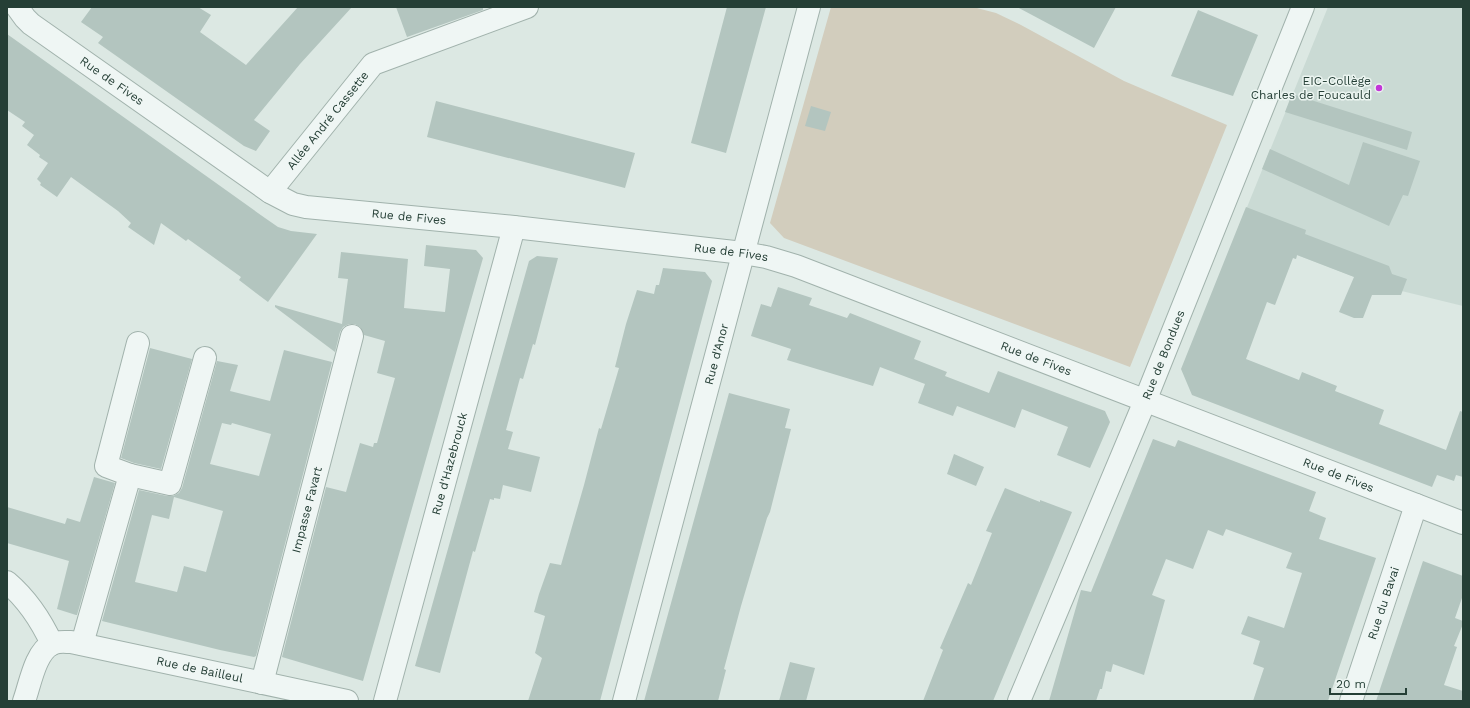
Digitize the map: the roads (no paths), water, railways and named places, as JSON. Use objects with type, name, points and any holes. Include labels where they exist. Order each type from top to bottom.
[{"type":"street","name":"Rue de Fives","points":[[17,7],[31,24],[270,192],[293,204],[306,207],[514,227],[743,253],[766,257],[796,266],[1463,523]]},
{"type":"street","name":"Allée André Cassette","points":[[270,192],[373,64],[527,7]]},
{"type":"street","name":"Rue d'Anor","points":[[624,701],[809,7]]},
{"type":"street","name":"Rue de Bondues","points":[[1019,701],[1145,401],[1303,7]]},
{"type":"street","name":"Rue d'Hazebrouck","points":[[384,701],[514,227]]},
{"type":"street","name":"Impasse Favart","points":[[262,683],[352,336]]},
{"type":"street","points":[[138,343],[106,466],[130,476],[170,484],[205,358]]},
{"type":"street","points":[[82,644],[130,476]]},
{"type":"street","name":"Rue du Bavai","points":[[1352,701],[1416,505]]},
{"type":"street","points":[[7,582],[20,593],[31,606],[52,644],[42,652],[36,664],[24,701]]},
{"type":"street","name":"Rue de Bailleul","points":[[52,644],[58,642],[71,642],[82,644],[348,701]]},
{"type":"place","name":"EIC-Collège Charles de Foucauld","points":[[1379,88]]}]
